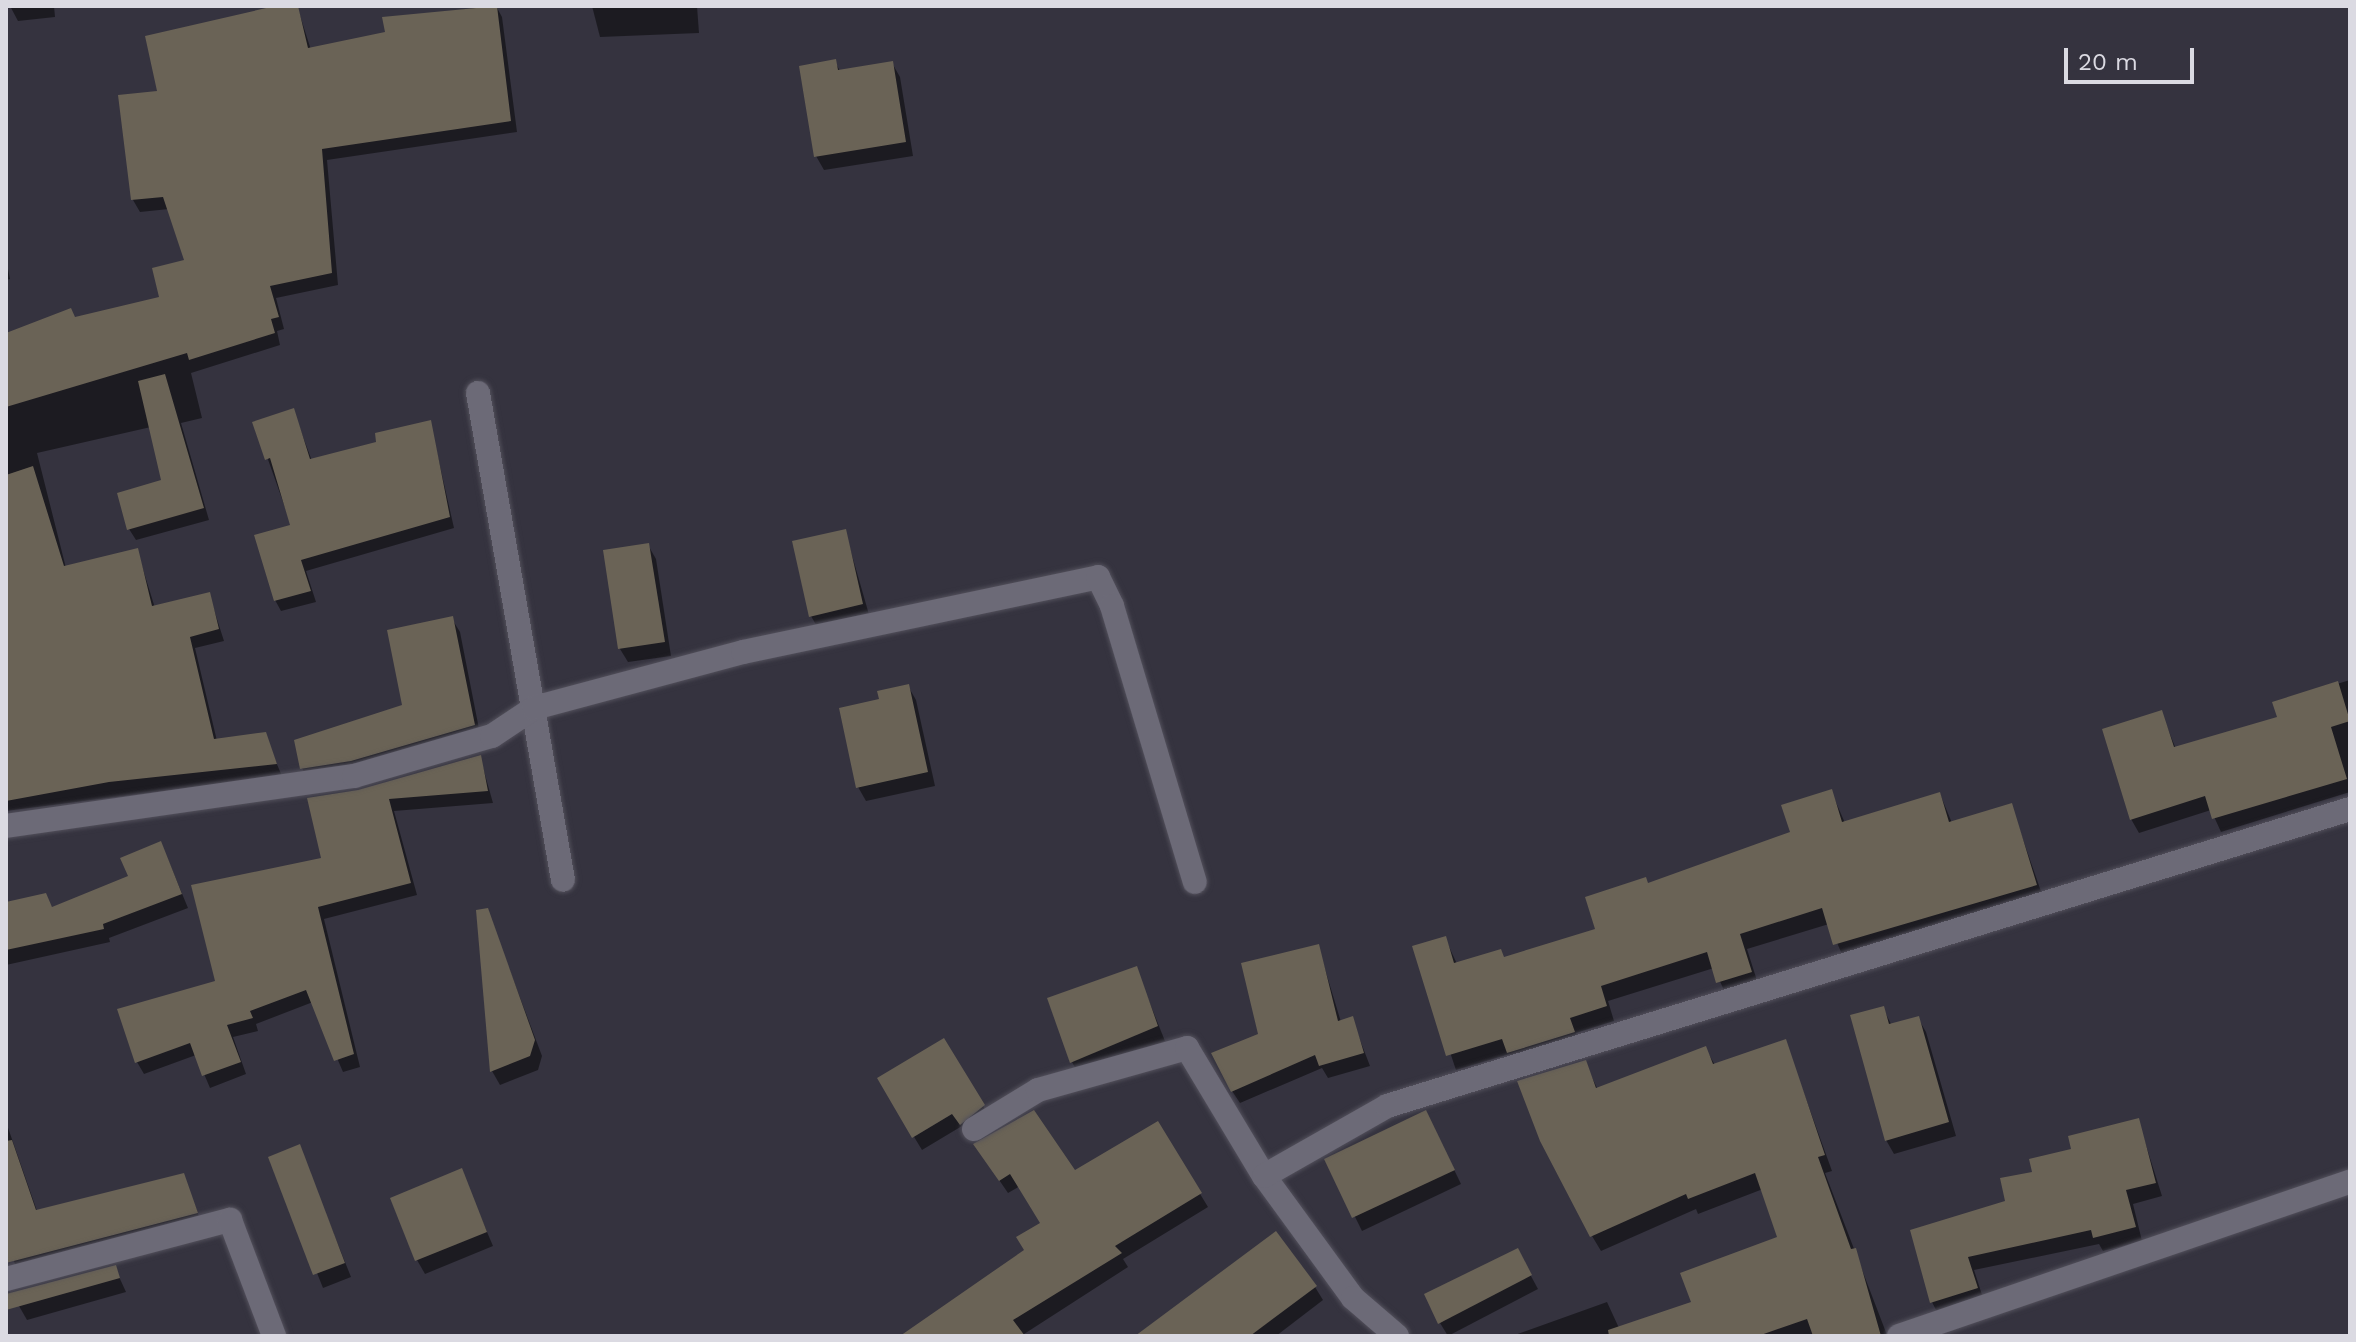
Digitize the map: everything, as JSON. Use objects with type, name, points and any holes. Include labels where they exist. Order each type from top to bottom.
[{"type":"street","points":[[478,393],[563,880]]},
{"type":"street","points":[[6,826],[354,776],[492,736],[534,708],[743,652],[1098,577],[1112,606],[1195,882]]},
{"type":"street","points":[[1264,1176],[1387,1106],[2350,809]]},
{"type":"street","points":[[974,1129],[1038,1090],[1187,1048],[1264,1176],[1353,1298],[1397,1336]]},
{"type":"street","points":[[1899,1336],[2350,1182]]},
{"type":"street","points":[[6,1279],[230,1220],[274,1336]]},
{"type":"building","points":[[275,6],[298,6],[308,48],[385,32],[382,17],[497,6],[511,121],[322,149],[332,273],[270,286],[279,317],[271,319],[275,333],[189,360],[187,353],[6,407],[6,333],[71,308],[75,317],[159,297],[152,268],[184,260],[163,197],[131,200],[118,95],[157,91],[145,36]]},
{"type":"building","points":[[836,59],[838,70],[893,61],[906,142],[814,157],[799,66]]},
{"type":"building","points":[[165,374],[204,508],[127,530],[117,493],[161,480],[138,381]]},
{"type":"building","points":[[294,408],[310,459],[376,442],[375,433],[431,420],[450,517],[301,560],[311,591],[274,601],[254,535],[290,525],[270,458],[265,460],[252,422]]},
{"type":"building","points":[[33,466],[64,566],[138,548],[152,606],[210,592],[219,629],[190,637],[214,739],[266,732],[277,764],[109,782],[6,801],[6,475]]},
{"type":"building","points":[[846,529],[863,604],[809,617],[792,541]]},
{"type":"building","points":[[649,543],[665,642],[618,649],[603,550]]},
{"type":"building","points":[[453,616],[475,725],[351,761],[300,769],[294,740],[402,705],[387,630]]},
{"type":"building","points":[[2338,681],[2350,721],[2331,727],[2347,779],[2212,819],[2205,796],[2130,820],[2102,729],[2162,710],[2174,747],[2277,717],[2272,702]]},
{"type":"building","points":[[909,684],[928,772],[856,788],[839,708],[879,699],[877,691]]},
{"type":"building","points":[[481,755],[488,791],[389,799],[411,883],[318,907],[354,1054],[334,1061],[306,990],[250,1011],[253,1018],[227,1025],[241,1062],[202,1076],[190,1043],[135,1063],[117,1009],[215,981],[191,885],[321,858],[307,798],[358,790]]},
{"type":"building","points":[[1832,789],[1842,822],[1940,792],[1949,822],[2012,803],[2037,885],[1833,945],[1822,908],[1740,934],[1752,972],[1716,983],[1707,952],[1601,986],[1607,1006],[1570,1018],[1575,1032],[1507,1053],[1502,1039],[1446,1056],[1412,946],[1446,936],[1454,963],[1501,949],[1504,957],[1595,929],[1585,897],[1646,877],[1648,883],[1790,832],[1781,805]]},
{"type":"building","points":[[161,841],[182,894],[103,924],[104,929],[6,950],[6,902],[46,893],[52,907],[128,876],[120,858]]},
{"type":"building","points":[[488,908],[535,1040],[530,1056],[490,1072],[476,910]]},
{"type":"building","points":[[1319,944],[1338,1021],[1353,1016],[1364,1053],[1319,1066],[1315,1055],[1231,1092],[1211,1053],[1258,1034],[1241,963]]},
{"type":"building","points":[[1137,966],[1158,1026],[1070,1063],[1047,998]]},
{"type":"building","points":[[1884,1006],[1889,1024],[1919,1016],[1949,1122],[1885,1141],[1850,1015]]},
{"type":"building","points":[[944,1038],[985,1105],[960,1125],[952,1114],[912,1138],[877,1078]]},
{"type":"building","points":[[1786,1039],[1825,1155],[1818,1157],[1851,1249],[1856,1248],[1881,1336],[1813,1336],[1807,1319],[1758,1336],[1609,1336],[1608,1330],[1691,1302],[1680,1273],[1777,1237],[1755,1173],[1688,1199],[1686,1194],[1590,1237],[1540,1141],[1517,1081],[1586,1060],[1596,1088],[1706,1046],[1713,1064]]},
{"type":"building","points":[[1034,1110],[1075,1170],[1158,1121],[1202,1193],[1115,1246],[1122,1253],[1013,1320],[1025,1336],[900,1336],[1024,1250],[1016,1237],[1040,1223],[1010,1174],[999,1181],[973,1144]]},
{"type":"building","points":[[1426,1110],[1455,1170],[1352,1218],[1324,1159]]},
{"type":"building","points":[[2139,1118],[2156,1183],[2126,1190],[2136,1227],[2093,1238],[2091,1230],[1968,1257],[1978,1288],[1930,1303],[1910,1230],[2005,1201],[2000,1178],[2032,1172],[2029,1159],[2071,1149],[2068,1136]]},
{"type":"building","points":[[12,1140],[36,1210],[184,1173],[198,1213],[6,1263],[6,1141]]},
{"type":"building","points":[[300,1144],[345,1263],[313,1275],[268,1157]]},
{"type":"building","points":[[462,1168],[487,1232],[415,1261],[390,1198]]},
{"type":"building","points":[[1276,1231],[1317,1286],[1250,1336],[1135,1336]]},
{"type":"building","points":[[1518,1248],[1532,1275],[1438,1324],[1424,1294]]},
{"type":"building","points":[[116,1265],[120,1278],[6,1310],[6,1294]]}]
